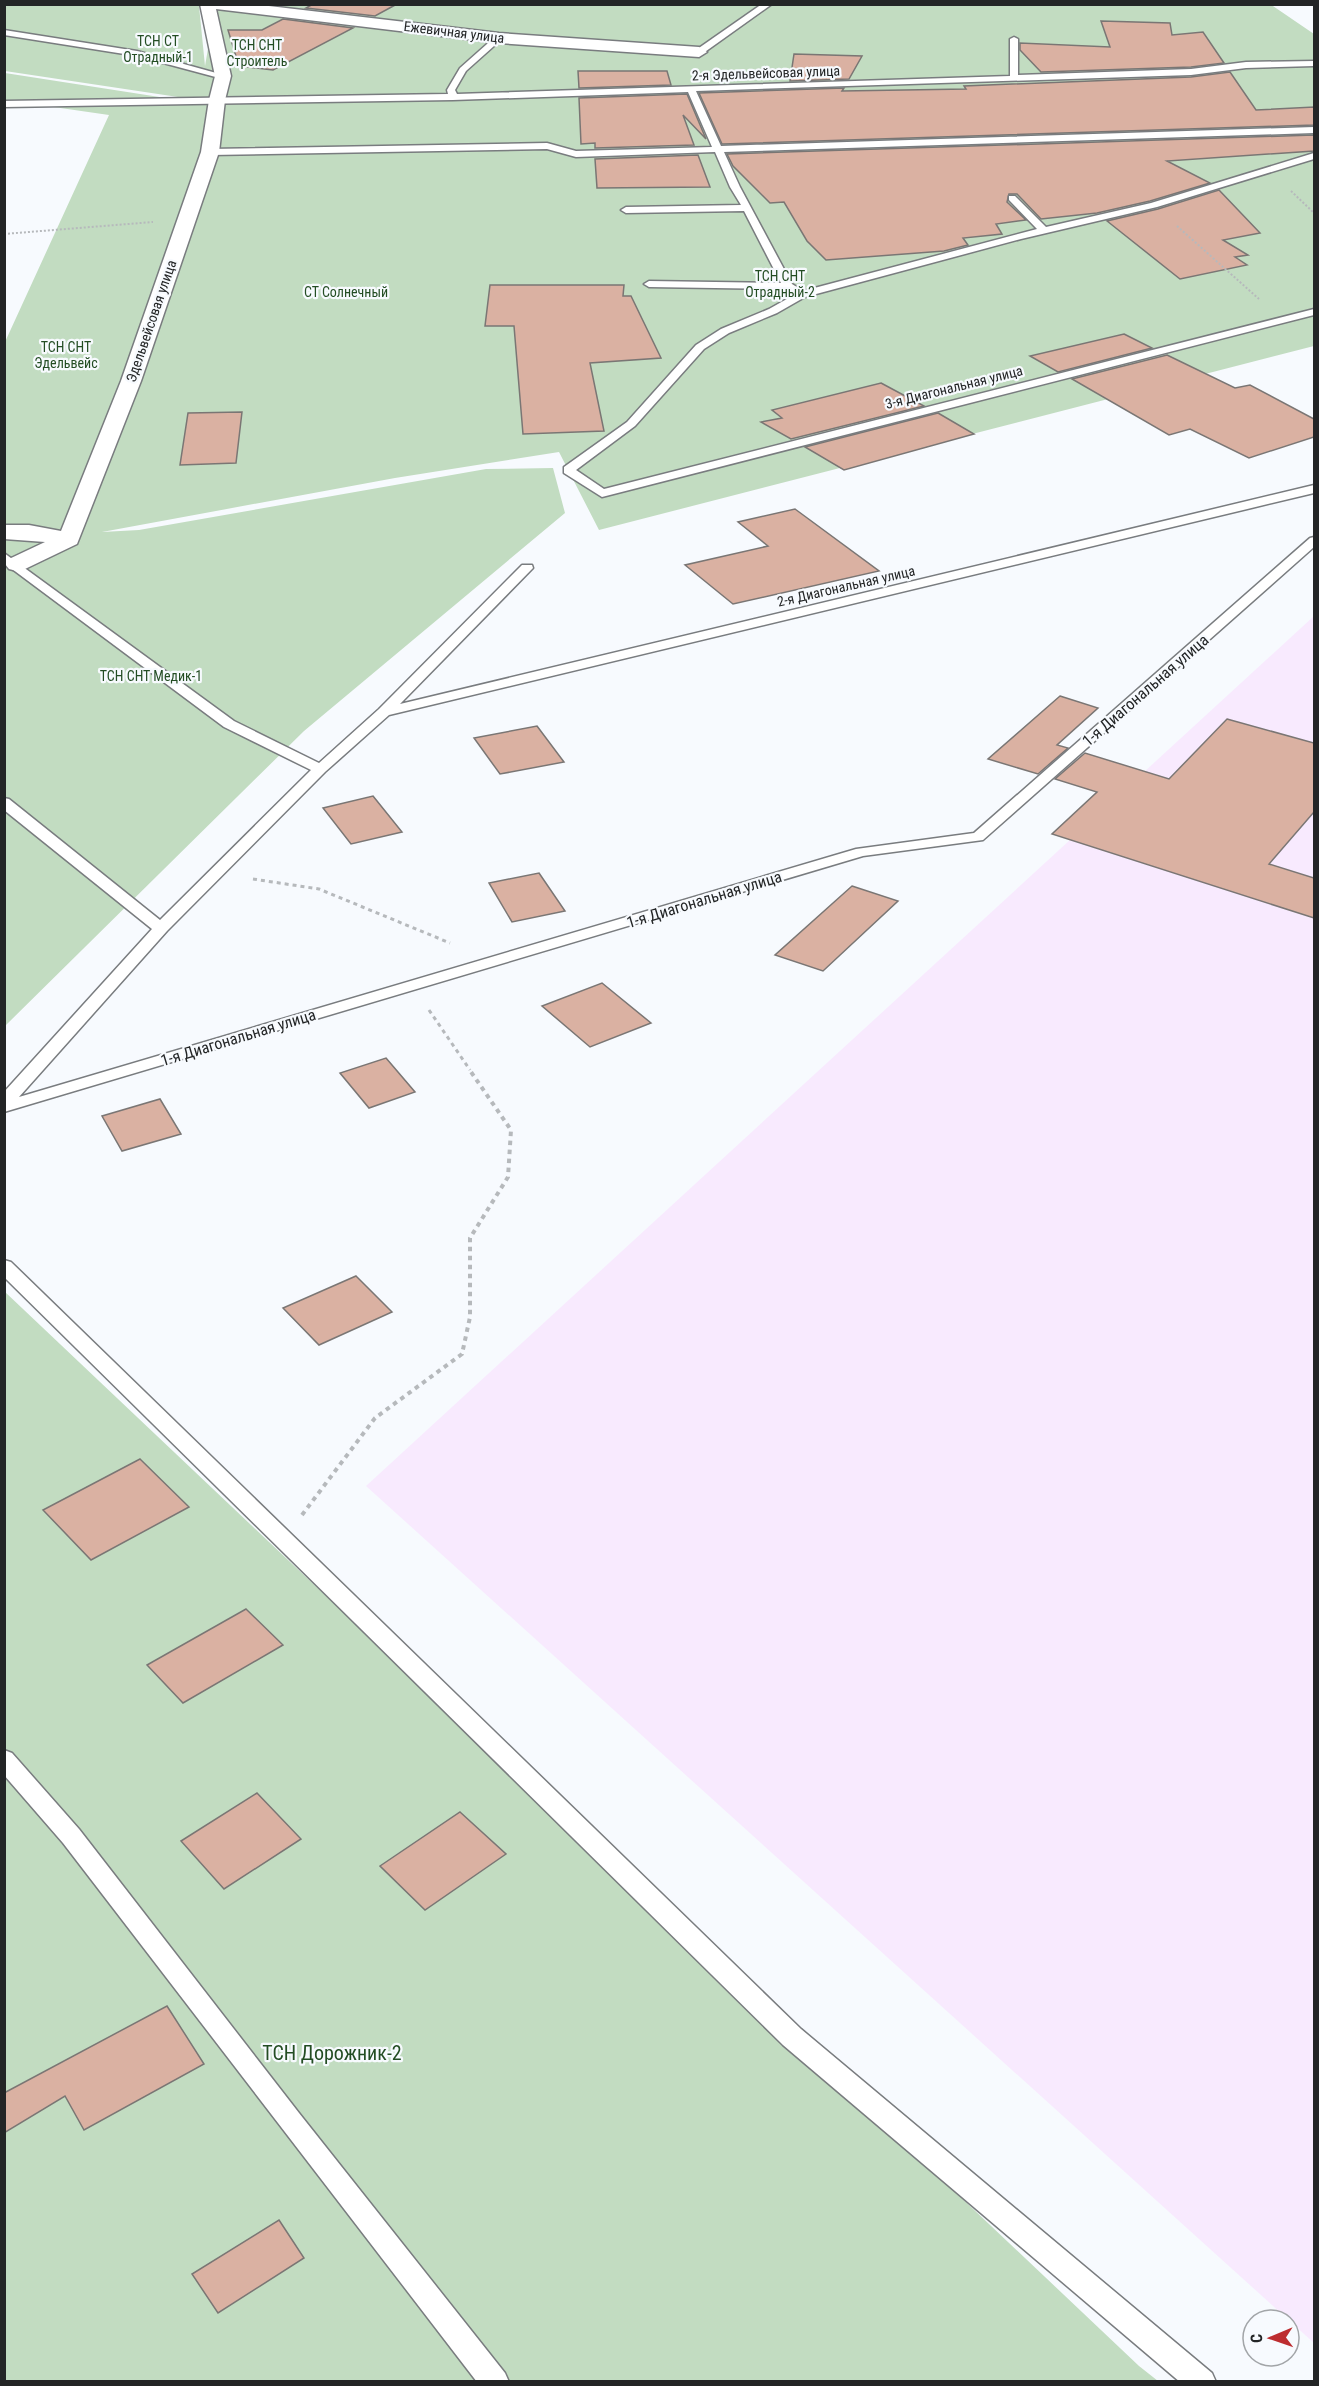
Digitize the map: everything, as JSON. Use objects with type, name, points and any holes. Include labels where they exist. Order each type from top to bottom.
[{"type":"street","name":"Ежевичная улица","points":[[208,4],[499,38],[699,52]]},
{"type":"street","points":[[208,4],[223,76]]},
{"type":"street","name":"Эдельвейсовая улица","points":[[69,539],[131,381],[188,220],[210,152],[217,100],[223,76]]},
{"type":"street","points":[[4,532],[29,532],[69,539]]},
{"type":"street","points":[[11,561],[69,539]]},
{"type":"lane","points":[[699,52],[768,4]]},
{"type":"lane","points":[[4,32],[137,54],[223,76]]},
{"type":"lane","points":[[453,97],[451,90],[463,70],[499,38]]},
{"type":"lane","points":[[1014,39],[1014,78]]},
{"type":"lane","name":"2-я Эдельвейсовая улица","points":[[4,104],[453,97],[1191,72],[1246,65],[1314,63]]},
{"type":"lane","points":[[691,89],[735,187],[788,286],[801,295],[1044,230],[1154,205],[1314,156]]},
{"type":"lane","points":[[210,152],[547,146],[576,154],[1314,130]]},
{"type":"lane","points":[[1012,198],[1044,230]]},
{"type":"lane","points":[[626,210],[748,208]]},
{"type":"lane","points":[[649,284],[788,286]]},
{"type":"lane","name":"3-я Диагональная улица","points":[[801,295],[725,331],[700,347],[631,424],[568,470],[602,493],[1314,312]]},
{"type":"lane","name":"2-я Диагональная улица","points":[[384,712],[1314,489]]},
{"type":"lane","name":"1-я Диагональная улица","points":[[4,1105],[861,852],[978,837],[1314,541]]},
{"type":"lane","points":[[11,561],[229,724],[320,769]]},
{"type":"lane","points":[[4,1105],[160,928],[320,769],[384,712],[527,568]]},
{"type":"lane","points":[[4,802],[160,928]]},
{"type":"lane","points":[[4,1266],[792,2037],[1202,2382]]},
{"type":"lane","points":[[4,1759],[71,1836],[282,2112],[495,2382]]},
{"type":"path","points":[[1154,205],[1282,319]]},
{"type":"path","points":[[4,234],[188,220]]},
{"type":"path","points":[[215,874],[319,889],[427,936],[499,960]]},
{"type":"path","points":[[284,1539],[375,1418],[462,1354],[470,1317],[470,1238],[508,1177],[511,1130],[412,986]]},
{"type":"shaded area","points":[[1314,616],[1314,2343],[1301,2331],[1301,2308],[1275,2308],[366,1486]]},
{"type":"green space","points":[[188,4],[199,6],[205,66],[215,8],[198,5],[1270,4],[1314,34],[1314,346],[599,530],[559,452],[395,478],[102,532],[139,530],[486,469],[553,468],[565,513],[304,731],[5,1026],[5,540],[42,538],[5,537],[5,342],[109,115],[5,100],[5,73],[198,103],[198,100],[5,71],[5,5]],"holes":[[[796,88],[507,99],[508,98]]]},
{"type":"green space","name":"ТСН Дорожник-2","points":[[4,1291],[1139,2366],[1158,2381],[5,2381]]},
{"type":"building","points":[[313,4],[397,4],[375,16],[306,8]]},
{"type":"building","points":[[283,19],[353,28],[273,70],[239,66],[228,30],[262,30]]},
{"type":"building","points":[[1101,21],[1170,23],[1172,35],[1203,32],[1224,63],[1191,67],[1041,72],[1020,50],[1020,43],[1110,47]]},
{"type":"building","points":[[794,54],[862,56],[849,79],[790,81]]},
{"type":"building","points":[[578,71],[667,71],[671,85],[579,88]]},
{"type":"building","points":[[1230,72],[1256,110],[1314,107],[1314,125],[722,144],[699,93],[844,88],[842,91],[966,89],[964,86],[1191,77]]},
{"type":"building","points":[[687,94],[706,139],[683,115],[694,145],[595,148],[595,143],[581,144],[579,98]]},
{"type":"building","points":[[1314,135],[1314,151],[1167,161],[1210,183],[1150,201],[1097,213],[1041,219],[1017,194],[1009,194],[1007,202],[1026,220],[996,224],[1002,234],[963,238],[968,245],[944,251],[826,260],[807,241],[784,202],[770,203],[733,166],[727,154]]},
{"type":"building","points":[[698,155],[710,187],[597,188],[595,159]]},
{"type":"building","points":[[1219,190],[1260,233],[1223,240],[1248,255],[1235,257],[1247,265],[1180,279],[1107,221],[1158,209]]},
{"type":"building","points":[[490,285],[624,285],[623,296],[631,296],[661,358],[590,363],[604,431],[523,434],[514,326],[485,326]]},
{"type":"building","points":[[1124,334],[1152,348],[1058,372],[1030,356]]},
{"type":"building","points":[[1167,355],[1235,388],[1250,385],[1314,419],[1314,437],[1249,458],[1190,429],[1169,435],[1072,379]]},
{"type":"building","points":[[881,383],[924,406],[791,439],[761,422],[782,418],[772,410]]},
{"type":"building","points":[[242,412],[236,463],[180,465],[188,413]]},
{"type":"building","points":[[938,413],[974,434],[844,470],[805,447]]},
{"type":"building","points":[[795,509],[879,571],[733,604],[685,565],[768,546],[738,522]]},
{"type":"building","points":[[1060,696],[1098,708],[1057,745],[1068,748],[1038,774],[988,759]]},
{"type":"building","points":[[1227,719],[1314,743],[1314,812],[1269,864],[1314,878],[1314,918],[1052,834],[1097,792],[1055,779],[1085,753],[1169,779]]},
{"type":"building","points":[[537,726],[564,762],[500,774],[474,738]]},
{"type":"building","points":[[373,796],[402,832],[351,844],[323,808]]},
{"type":"building","points":[[539,873],[565,911],[512,922],[489,883]]},
{"type":"building","points":[[852,886],[898,901],[823,971],[775,955]]},
{"type":"building","points":[[602,983],[651,1023],[590,1047],[542,1006]]},
{"type":"building","points":[[386,1058],[415,1092],[369,1108],[340,1073]]},
{"type":"building","points":[[160,1099],[181,1134],[122,1151],[102,1116]]},
{"type":"building","points":[[356,1276],[392,1312],[319,1345],[283,1308]]},
{"type":"building","points":[[140,1459],[189,1507],[91,1560],[43,1510]]},
{"type":"building","points":[[246,1609],[283,1645],[183,1703],[147,1665]]},
{"type":"building","points":[[257,1793],[301,1839],[224,1889],[181,1841]]},
{"type":"building","points":[[460,1812],[506,1854],[425,1910],[380,1866]]},
{"type":"building","points":[[167,2006],[204,2064],[84,2130],[65,2096],[4,2133],[4,2093]]},
{"type":"building","points":[[279,2220],[304,2258],[218,2313],[192,2274]]},
{"type":"park label","name":"ТСН СТ Отрадный-1","points":[[158,50]]},
{"type":"park label","name":"ТСН СНТ Строитель","points":[[257,54]]},
{"type":"park label","name":"ТСН СНТ Отрадный-2","points":[[780,284]]},
{"type":"park label","name":"СТ Солнечный","points":[[346,292]]},
{"type":"park label","name":"ТСН СНТ Эдельвейс","points":[[66,356]]},
{"type":"park label","name":"ТСН СНТ Медик-1","points":[[151,676]]}]
